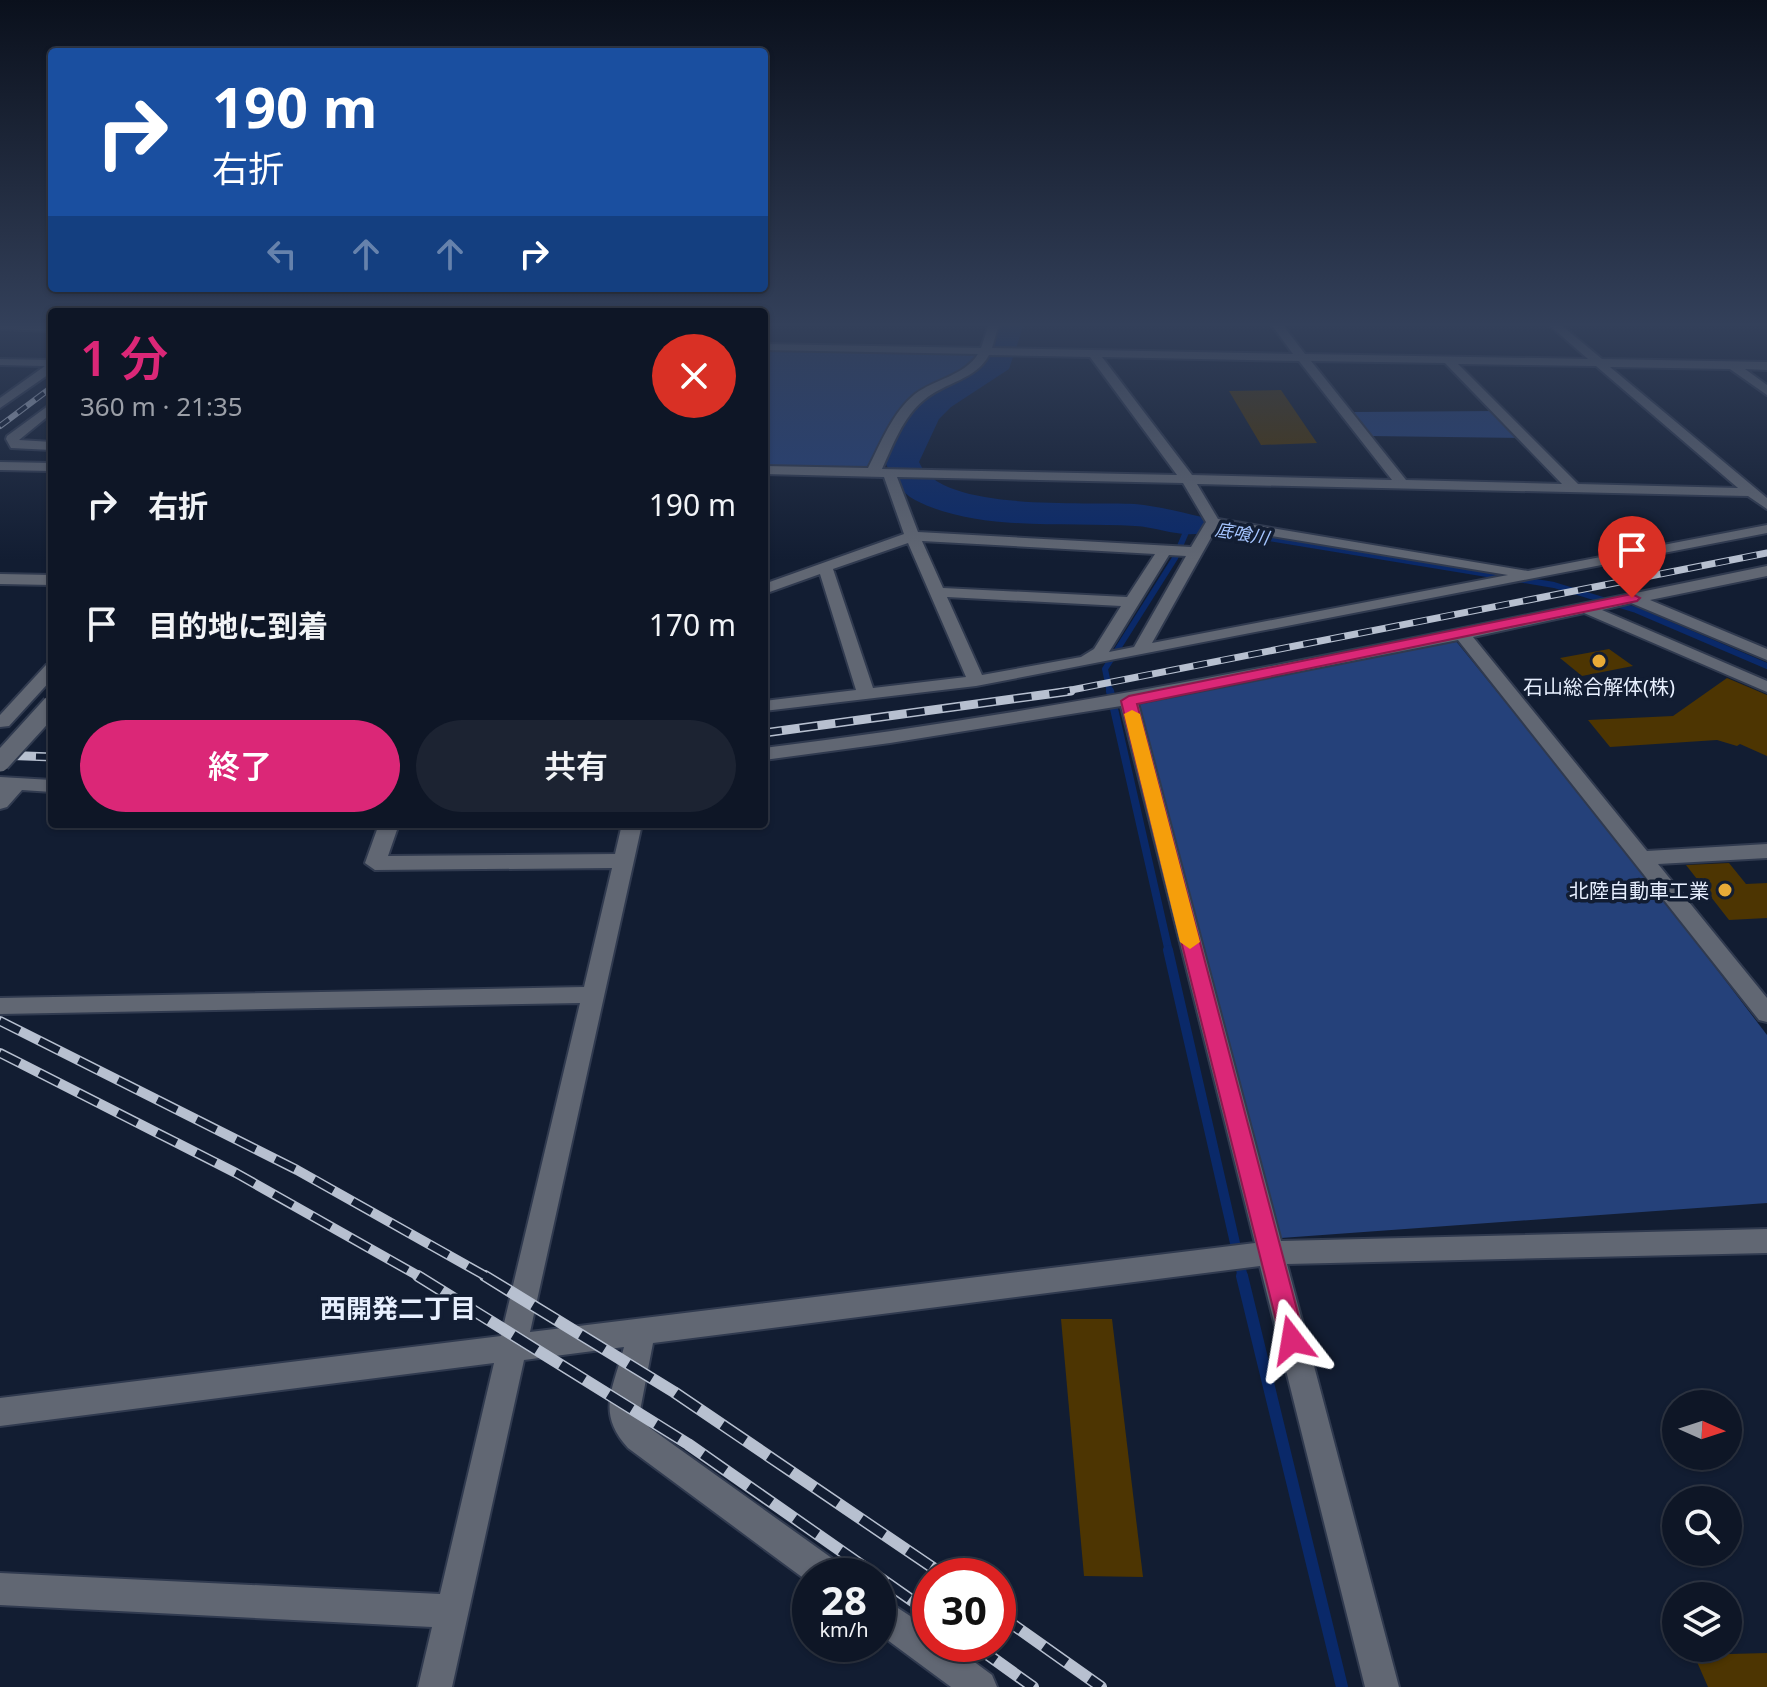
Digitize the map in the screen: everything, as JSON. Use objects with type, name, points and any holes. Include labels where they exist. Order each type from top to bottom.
[{"type":"street","points":[[913,403],[904,412],[881,473],[976,681]]},
{"type":"street","points":[[1130,403],[1188,480],[1213,522]]},
{"type":"street","points":[[1337,403],[1402,484]]},
{"type":"street","points":[[1490,403],[1574,488]]},
{"type":"street","points":[[1646,403],[1767,505]]},
{"type":"street","points":[[48,410],[12,439],[16,445],[48,446]]},
{"type":"street","points":[[0,456],[48,456]]},
{"type":"street","points":[[0,466],[48,467]]},
{"type":"street","points":[[768,470],[1752,492]]},
{"type":"street","points":[[1139,652],[1213,522]]},
{"type":"street","points":[[1213,522],[1533,574]]},
{"type":"street","points":[[768,706],[976,681],[1767,529]]},
{"type":"street","points":[[768,588],[912,536],[1196,552]]},
{"type":"street","points":[[1086,661],[1100,652],[1165,550]]},
{"type":"street","points":[[825,567],[866,694]]},
{"type":"street","points":[[768,753],[1129,701],[1767,571]]},
{"type":"street","points":[[0,579],[48,580]]},
{"type":"street","points":[[937,592],[1132,602]]},
{"type":"street","points":[[1632,598],[1767,655]]},
{"type":"street","points":[[1585,608],[1767,687]]},
{"type":"street","points":[[1461,633],[1767,1014]]},
{"type":"street","points":[[1,722],[48,673]]},
{"type":"street","points":[[1129,701],[1382,1687]]},
{"type":"street","points":[[0,762],[48,709]]},
{"type":"street","points":[[1,722],[48,723]]},
{"type":"street","points":[[0,803],[8,784],[48,786]]},
{"type":"street","points":[[388,828],[375,863],[624,861]]},
{"type":"street","points":[[435,1687],[631,828]]},
{"type":"street","points":[[1644,858],[1767,851]]},
{"type":"street","points":[[0,1006],[592,995]]},
{"type":"street","points":[[0,1412],[1269,1253],[1767,1241]]},
{"type":"street","points":[[642,1330],[623,1411],[625,1423],[639,1438],[803,1558]]},
{"type":"street","points":[[0,1589],[452,1611]]},
{"type":"street","points":[[896,1625],[980,1687]]},
{"type":"shaded area","points":[[768,403],[914,403],[873,472],[768,470]]},
{"type":"shaded area","points":[[1497,411],[1524,438],[1369,436],[1354,412]]},
{"type":"shaded area","points":[[1451,635],[1628,853],[1767,1035],[1767,1203],[1281,1238],[1136,699]]},
{"type":"building","points":[[1236,403],[1290,403],[1317,443],[1261,445]]},
{"type":"building","points":[[1609,649],[1633,666],[1582,676],[1560,658]]},
{"type":"building","points":[[1727,678],[1767,695],[1767,756],[1740,744],[1737,746],[1717,740],[1610,747],[1588,720],[1673,716]]},
{"type":"building","points":[[1729,863],[1746,884],[1767,883],[1767,918],[1729,920],[1686,865]]},
{"type":"building","points":[[1061,1319],[1112,1319],[1143,1577],[1084,1576]]},
{"type":"building","points":[[1767,1653],[1767,1687],[1708,1687],[1697,1662],[1742,1662],[1742,1654]]},
{"type":"waterway","name":"底喰川","points":[[937,403],[925,415],[902,462],[910,479],[925,492],[980,507],[1142,516],[1189,525]]},
{"type":"waterway","name":"底喰川","points":[[1110,693],[1105,669],[1175,558],[1189,525],[1554,585],[1636,610],[1767,666]]},
{"type":"waterway","points":[[1110,691],[1169,952]]},
{"type":"waterway","points":[[1168,950],[1243,1278]]},
{"type":"waterway","points":[[1242,1276],[1342,1687]]},
{"type":"railway","points":[[0,426],[31,403]]},
{"type":"railway","points":[[1056,693],[1767,553]]},
{"type":"railway","points":[[768,732],[1071,691]]},
{"type":"railway","points":[[0,755],[48,757]]},
{"type":"railway","points":[[0,1021],[297,1170],[489,1278]]},
{"type":"railway","points":[[0,1053],[236,1173],[422,1278]]},
{"type":"railway","points":[[418,1276],[688,1444],[912,1600]]},
{"type":"railway","points":[[485,1276],[674,1392],[918,1558]]},
{"type":"railway","points":[[1016,1627],[1101,1687]]},
{"type":"railway","points":[[998,1662],[1033,1687]]},
{"type":"slow traffic","points":[[1132,714],[1190,942]]},
{"type":"place","name":"石山総合解体(株)","points":[[1599,661]]},
{"type":"place","name":"北陸自動車工業","points":[[1725,890]]},
{"type":"district","name":"西開発二丁目","points":[[398,1308]]},
{"type":"route","points":[[1292,1340],[1129,701],[1632,598]]}]
